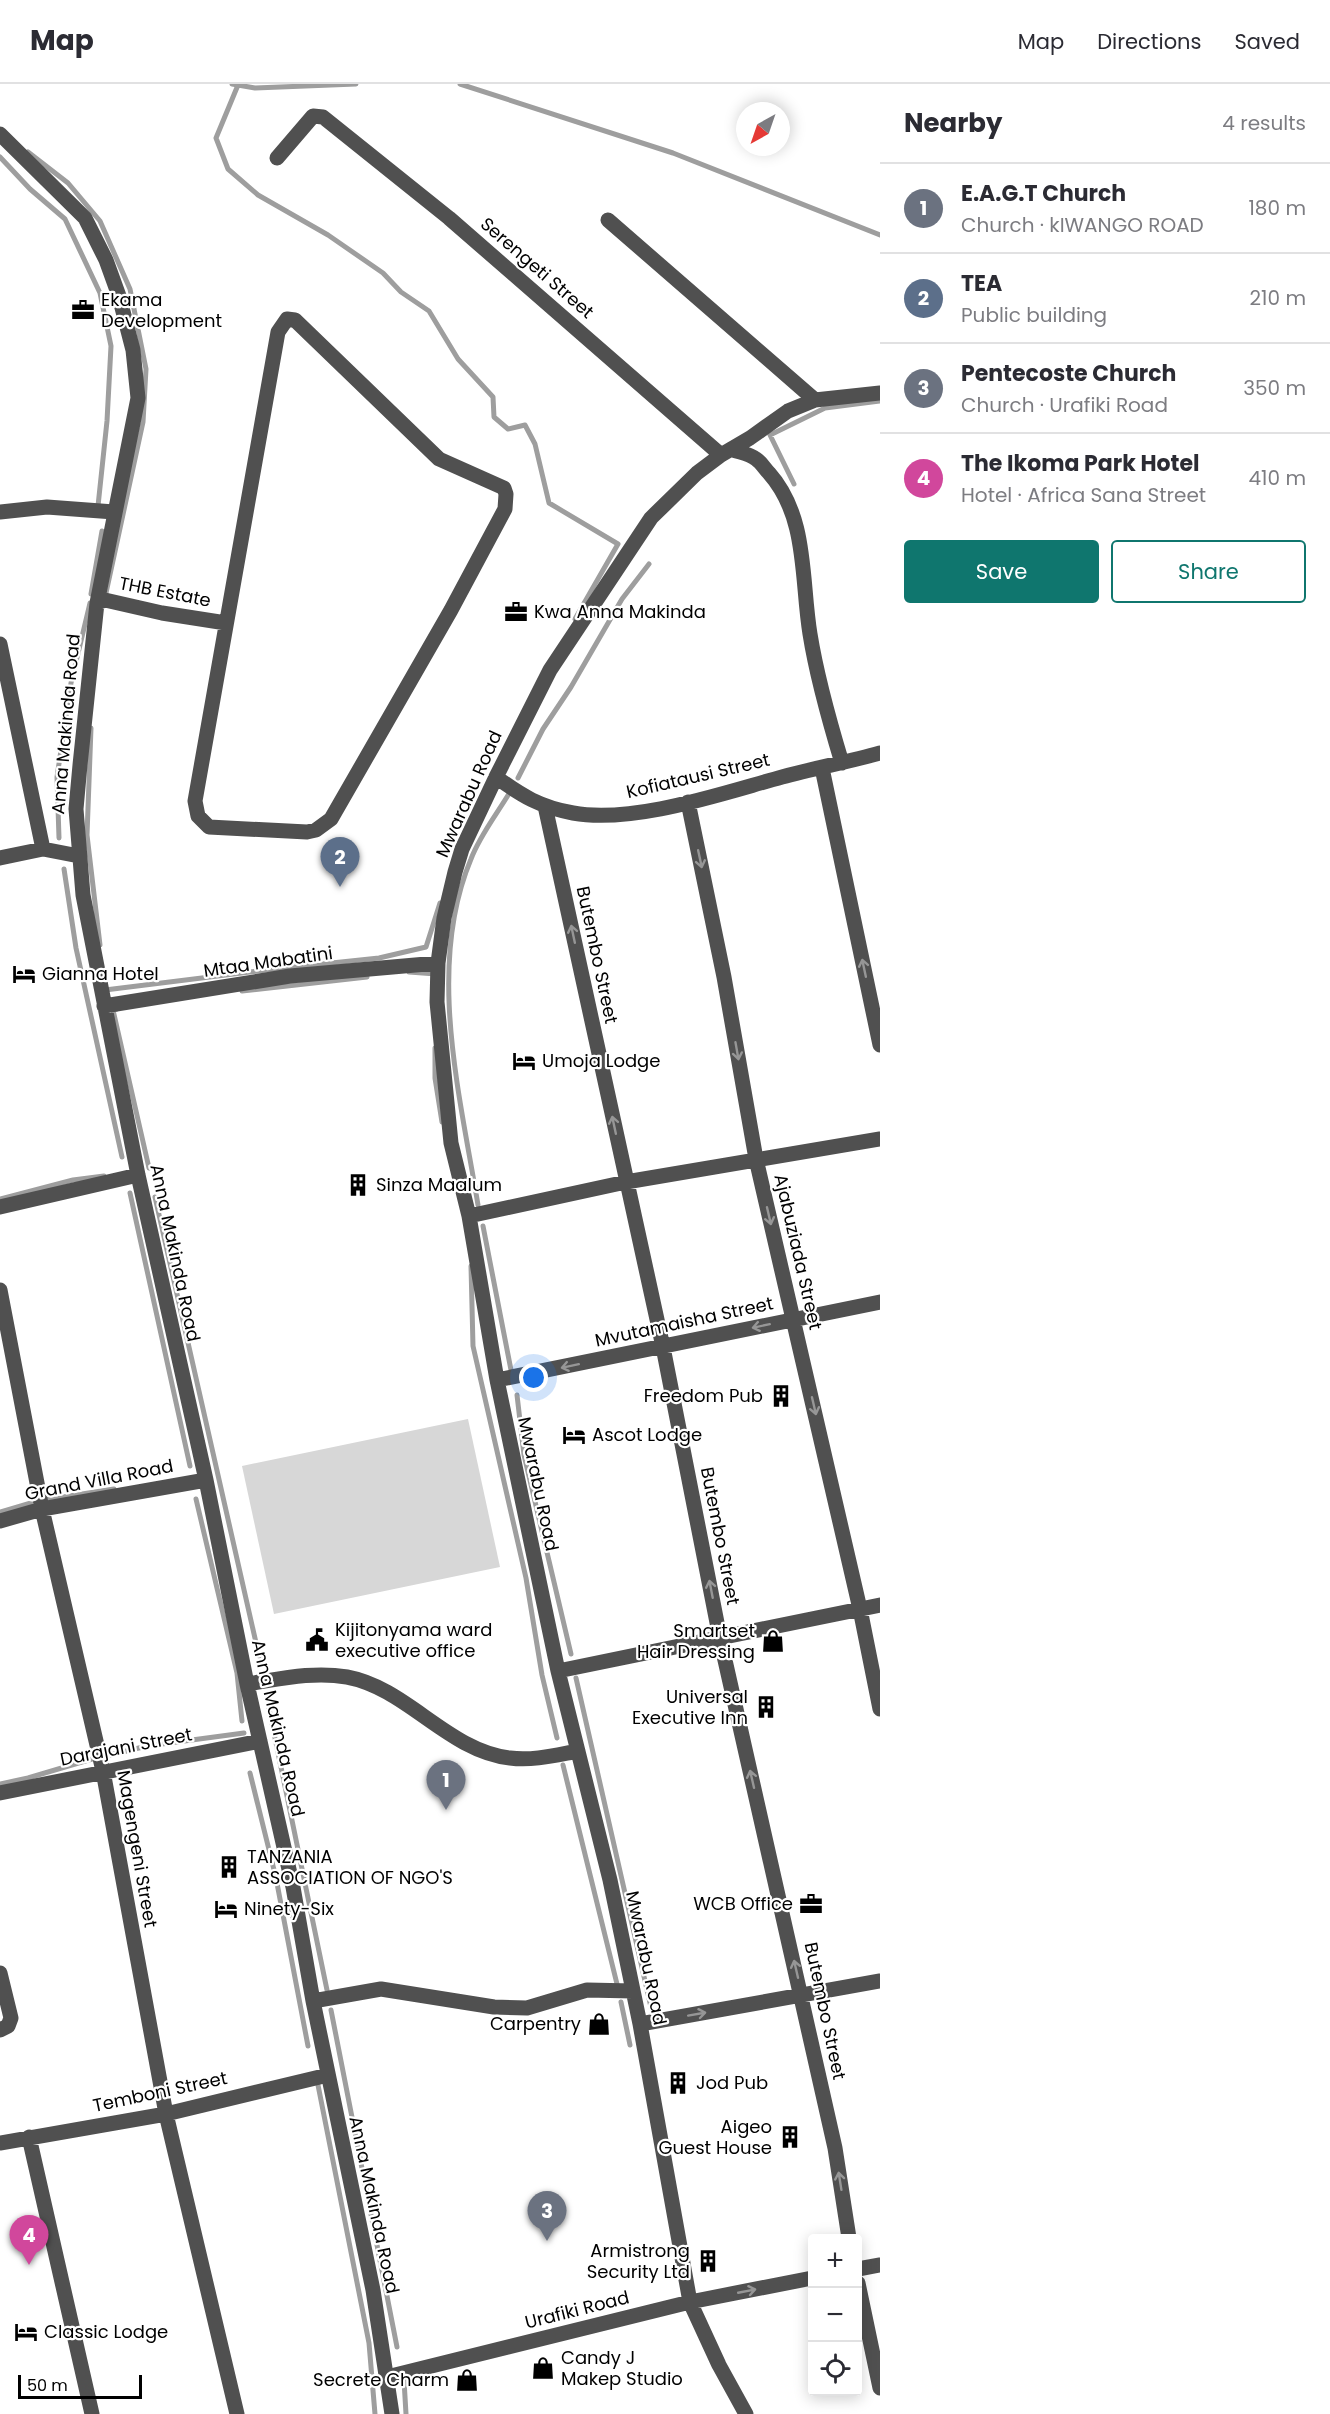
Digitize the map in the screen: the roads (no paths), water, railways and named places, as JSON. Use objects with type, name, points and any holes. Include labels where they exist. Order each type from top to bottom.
[{"type":"street","name":"Serengeti Street","points":[[277,158],[313,116],[323,117],[449,218],[726,452],[756,459],[781,487],[795,521],[816,668],[825,708],[842,763]]},
{"type":"street","name":"Anna Makinda Road","points":[[0,134],[85,218],[106,260],[119,296],[133,350],[138,398],[97,603],[76,809],[83,896],[138,1174],[206,1480],[247,1684],[294,1887],[313,2001],[373,2290],[392,2414]]},
{"type":"street","points":[[608,220],[815,400]]},
{"type":"street","points":[[286,320],[295,320],[439,459],[504,488],[505,508],[451,610],[331,819],[316,830],[306,832],[209,827],[201,822],[196,811],[195,801],[226,623],[278,332],[286,320]]},
{"type":"street","name":"Mwarabu Road","points":[[746,2414],[718,2365],[690,2302],[640,2024],[610,1880],[558,1671],[497,1380],[469,1216],[451,1143],[437,1002],[438,963],[444,918],[454,872],[462,849],[496,777],[550,670],[651,518],[697,473],[788,411],[815,400],[880,393]]},
{"type":"street","points":[[0,513],[47,507],[114,512]]},
{"type":"street","name":"THB Estate","points":[[97,603],[105,600],[162,613],[226,623]]},
{"type":"street","points":[[0,644],[43,849]]},
{"type":"street","name":"Kofiatausi Street","points":[[496,777],[527,799],[545,807],[599,816],[688,802],[880,753]]},
{"type":"street","points":[[822,768],[880,1046]]},
{"type":"street","name":"Ajabuziada Street","points":[[688,802],[724,977],[756,1159],[860,1609],[880,1709]]},
{"type":"street","name":"Butembo Street","points":[[545,807],[663,1347],[720,1638],[835,2148],[848,2234]]},
{"type":"street","points":[[0,858],[43,849],[79,856]]},
{"type":"street","name":"Mtaa Mabatini","points":[[104,1006],[290,976],[438,963]]},
{"type":"street","points":[[469,1216],[626,1182],[880,1139]]},
{"type":"street","points":[[0,1207],[138,1174]]},
{"type":"street","name":"Magengeni Street","points":[[0,1290],[42,1509],[103,1771],[166,2114],[237,2414]]},
{"type":"street","name":"Mvutamaisha Street","points":[[497,1380],[880,1302]]},
{"type":"street","name":"Grand Villa Road","points":[[0,1521],[42,1509],[206,1480]]},
{"type":"street","points":[[558,1671],[880,1605]]},
{"type":"street","points":[[247,1684],[312,1674],[348,1677],[376,1687],[466,1743],[487,1752],[508,1758],[528,1759],[578,1751]]},
{"type":"street","name":"Darajani Street","points":[[0,1793],[260,1741]]},
{"type":"street","points":[[0,1973],[10,2019],[8,2026],[0,2030]]},
{"type":"street","points":[[640,2024],[880,1981]]},
{"type":"street","points":[[313,2001],[381,1989],[494,2007],[527,2008],[587,1990],[633,1991]]},
{"type":"street","name":"Temboni Street","points":[[0,2143],[166,2114],[328,2075]]},
{"type":"street","points":[[29,2138],[92,2414]]},
{"type":"street","points":[[862,2268],[880,2265]]},
{"type":"street","name":"Urafiki Road","points":[[387,2377],[690,2302],[808,2279]]},
{"type":"street","points":[[859,2288],[880,2388]]},
{"type":"waterway","points":[[232,84],[255,88],[356,84]]},
{"type":"waterway","points":[[460,84],[673,153],[880,235]]},
{"type":"waterway","points":[[238,85],[216,138],[228,169],[258,195],[328,235],[383,273],[401,292],[429,311],[458,359],[493,397],[494,417],[508,429],[525,425],[535,444],[549,503],[618,544],[575,619]]},
{"type":"waterway","points":[[28,152],[68,183],[100,221],[130,289],[146,369],[143,422],[106,593]]},
{"type":"waterway","points":[[0,157],[30,189],[65,219],[100,293],[111,346],[107,421],[98,506]]},
{"type":"waterway","points":[[794,484],[770,435],[825,408],[880,401]]},
{"type":"waterway","points":[[91,594],[102,531]]},
{"type":"waterway","points":[[518,778],[543,729],[571,687],[622,599],[649,564]]},
{"type":"waterway","points":[[59,838],[57,777],[71,683],[90,603]]},
{"type":"waterway","points":[[91,728],[87,835],[100,945]]},
{"type":"waterway","points":[[478,1205],[456,1075],[451,1031],[449,986],[451,943],[458,900],[471,859],[484,833],[510,792]]},
{"type":"waterway","points":[[64,869],[76,948],[122,1157]]},
{"type":"waterway","points":[[105,990],[379,958],[426,947],[440,903]]},
{"type":"waterway","points":[[409,972],[436,974]]},
{"type":"waterway","points":[[242,991],[367,977]]},
{"type":"waterway","points":[[117,1009],[113,1010],[149,1168]]},
{"type":"waterway","points":[[435,1048],[435,1078],[442,1122]]},
{"type":"waterway","points":[[0,1199],[73,1180],[104,1176]]},
{"type":"waterway","points":[[130,1193],[190,1466]]},
{"type":"waterway","points":[[155,1197],[259,1656]]},
{"type":"waterway","points":[[483,1226],[511,1370]]},
{"type":"waterway","points":[[471,1266],[473,1346],[526,1578],[542,1675],[557,1738]]},
{"type":"waterway","points":[[517,1395],[524,1455],[571,1654]]},
{"type":"waterway","points":[[44,1500],[114,1489]]},
{"type":"waterway","points":[[196,1499],[237,1673],[242,1721]]},
{"type":"waterway","points":[[0,1512],[31,1503]]},
{"type":"waterway","points":[[576,1678],[653,2016]]},
{"type":"waterway","points":[[268,1704],[327,1990]]},
{"type":"waterway","points":[[102,1757],[147,1746],[244,1733]]},
{"type":"waterway","points":[[0,1784],[92,1759]]},
{"type":"waterway","points":[[563,1765],[617,1984]]},
{"type":"waterway","points":[[250,1773],[276,1878],[308,2046]]},
{"type":"waterway","points":[[621,2002],[630,2045]]},
{"type":"waterway","points":[[331,2010],[397,2347]]},
{"type":"waterway","points":[[317,2080],[369,2343],[375,2414]]},
{"type":"waterway","points":[[404,2380],[406,2414]]},
{"type":"place","name":"Ekama Development","points":[[83,310]]},
{"type":"place","name":"Kwa Anna Makinda","points":[[516,612]]},
{"type":"place","name":"TEA","points":[[340,887]]},
{"type":"place","name":"Gianna Hotel","points":[[24,974]]},
{"type":"place","name":"Umoja Lodge","points":[[524,1061]]},
{"type":"place","name":"Sinza Maalum","points":[[358,1185]]},
{"type":"place","name":"Freedom Pub","points":[[781,1396]]},
{"type":"place","name":"Ascot Lodge","points":[[574,1435]]},
{"type":"place","name":"Kijitonyama ward executive office","points":[[317,1640]]},
{"type":"place","name":"Smartset Hair Dressing","points":[[773,1641]]},
{"type":"place","name":"Universal Executive Inn","points":[[766,1707]]},
{"type":"place","name":"E.A.G.T Church","points":[[446,1810]]},
{"type":"place","name":"TANZANIA ASSOCIATION OF NGO'S","points":[[229,1867]]},
{"type":"place","name":"WCB Office","points":[[811,1904]]},
{"type":"place","name":"Ninety-Six","points":[[226,1909]]},
{"type":"place","name":"Carpentry","points":[[599,2024]]},
{"type":"place","name":"Jod Pub","points":[[678,2083]]},
{"type":"place","name":"Aigeo Guest House","points":[[790,2137]]},
{"type":"place","name":"Pentecoste Church","points":[[547,2241]]},
{"type":"place","name":"Armistrong Security Ltd","points":[[708,2261]]},
{"type":"place","name":"The Ikoma Park Hotel","points":[[29,2265]]},
{"type":"place","name":"Classic Lodge","points":[[26,2332]]},
{"type":"place","name":"Candy J Makep Studio","points":[[543,2368]]},
{"type":"place","name":"Secrete Charm","points":[[467,2380]]}]
